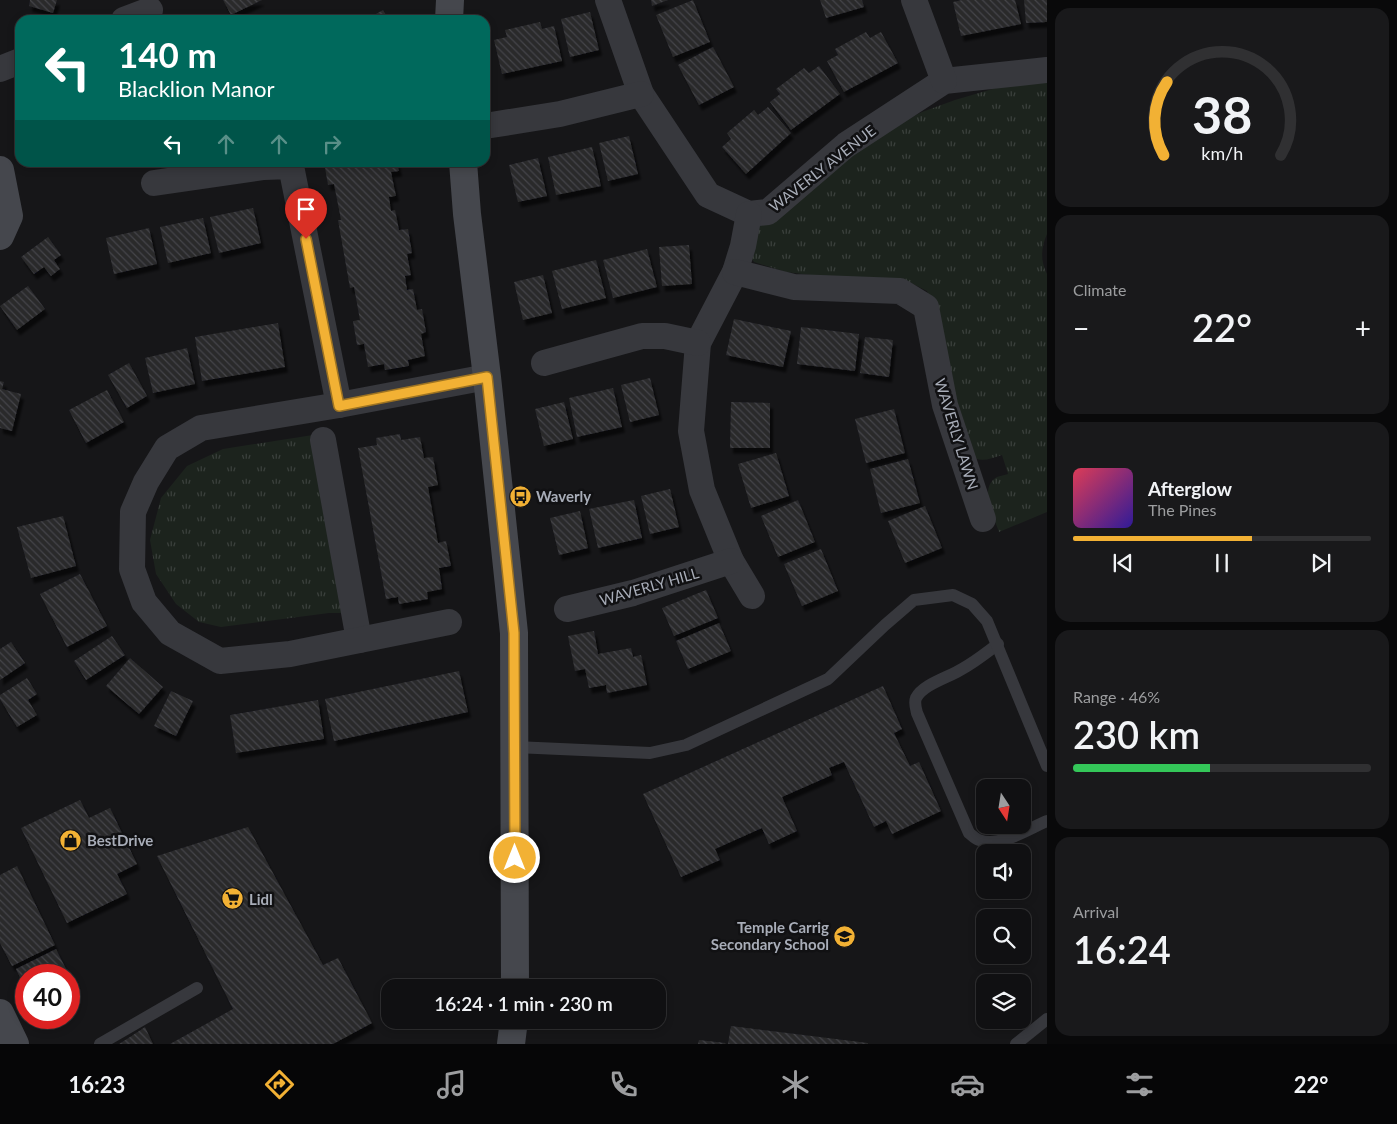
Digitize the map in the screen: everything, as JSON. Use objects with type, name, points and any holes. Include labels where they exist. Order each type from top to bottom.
[{"type":"street","points":[[449,15],[450,0]]},
{"type":"street","name":"WAVERLY AVENUE","points":[[608,0],[641,94],[708,195],[749,214],[768,212],[846,145],[944,81],[1047,70]]},
{"type":"street","points":[[914,0],[944,81]]},
{"type":"street","points":[[137,15],[150,10]]},
{"type":"street","points":[[0,69],[15,63]]},
{"type":"street","points":[[490,125],[560,114],[641,94]]},
{"type":"street","points":[[154,183],[264,167]]},
{"type":"street","points":[[291,167],[339,406]]},
{"type":"street","points":[[463,167],[514,633],[515,979]]},
{"type":"street","points":[[0,170],[9,216],[0,236]]},
{"type":"street","points":[[749,214],[736,272],[698,343],[691,431],[702,490],[731,561],[752,596]]},
{"type":"street","name":"WAVERLY LAWN","points":[[736,272],[794,287],[900,291],[926,308],[945,405],[983,519]]},
{"type":"street","points":[[544,363],[642,336],[665,336],[698,343]]},
{"type":"street","points":[[449,622],[290,654],[220,661],[170,633],[144,602],[132,569],[133,512],[146,482],[167,448],[201,428],[339,406],[487,377]]},
{"type":"street","points":[[323,440],[359,640]]},
{"type":"street","name":"WAVERLY HILL","points":[[567,608],[633,592],[731,561]]},
{"type":"street","points":[[0,1013],[15,1044]]},
{"type":"street","points":[[511,1044],[513,1029]]},
{"type":"lane","points":[[515,747],[650,752],[686,745],[828,679],[914,600],[953,595],[972,604],[987,621],[1047,766]]},
{"type":"lane","points":[[998,644],[962,670],[932,684],[922,691],[916,698],[917,713],[969,833],[978,840],[990,842],[1005,840],[1047,821]]},
{"type":"lane","points":[[100,1044],[197,988]]},
{"type":"lane","points":[[1016,1044],[1047,1019]]},
{"type":"green space","points":[[1047,79],[1047,234],[1042,254],[1047,274],[1047,512],[999,532],[989,503],[989,488],[991,482],[997,477],[1008,474],[1002,455],[980,460],[969,454],[936,312],[927,291],[903,279],[851,280],[786,272],[754,262],[748,253],[758,223],[879,133],[922,112],[955,100],[1020,81]]},
{"type":"green space","points":[[313,435],[346,613],[329,613],[221,627],[199,622],[176,604],[156,574],[150,540],[161,498],[187,466],[223,449]]},
{"type":"building","points":[[30,0],[57,0],[53,13],[29,6]]},
{"type":"building","points":[[223,0],[262,0],[231,15]]},
{"type":"building","points":[[651,0],[668,0],[652,6]]},
{"type":"building","points":[[693,0],[710,42],[673,57],[656,15]]},
{"type":"building","points":[[820,0],[862,0],[864,7],[826,18]]},
{"type":"building","points":[[962,0],[1015,0],[1021,24],[961,36],[953,2]]},
{"type":"building","points":[[1024,0],[1047,0],[1047,22],[1026,23]]},
{"type":"building","points":[[383,10],[386,15],[374,15]]},
{"type":"building","points":[[590,12],[599,50],[570,57],[561,19]]},
{"type":"building","points":[[540,22],[542,29],[554,26],[562,61],[502,74],[494,40],[507,37],[505,30]]},
{"type":"building","points":[[866,32],[870,38],[881,32],[898,63],[844,92],[827,61],[838,55],[835,49]]},
{"type":"building","points":[[713,47],[734,87],[699,105],[678,65]]},
{"type":"building","points":[[819,66],[840,94],[791,130],[770,102],[780,94],[776,89],[804,68],[809,73]]},
{"type":"building","points":[[768,107],[791,133],[746,174],[722,147],[731,139],[727,133],[754,110],[758,115]]},
{"type":"building","points":[[629,136],[638,174],[608,181],[599,143]]},
{"type":"building","points":[[592,147],[601,186],[556,195],[548,157]]},
{"type":"building","points":[[538,158],[547,196],[518,202],[509,165]]},
{"type":"building","points":[[325,167],[398,167],[399,171],[391,172],[396,196],[389,197],[391,211],[395,210],[399,230],[408,229],[412,253],[407,254],[411,275],[405,276],[407,290],[413,289],[417,310],[422,309],[426,332],[421,334],[425,356],[408,360],[409,366],[385,370],[384,364],[368,367],[364,344],[357,345],[353,321],[360,320],[354,287],[350,288],[338,220],[341,220],[334,184],[328,185]]},
{"type":"building","points":[[253,208],[261,243],[219,253],[210,217]]},
{"type":"building","points":[[203,218],[211,253],[168,263],[160,227]]},
{"type":"building","points":[[149,228],[157,264],[114,274],[106,238]]},
{"type":"building","points":[[48,237],[61,255],[54,260],[60,269],[51,276],[44,267],[34,274],[21,257]]},
{"type":"building","points":[[689,245],[692,284],[662,286],[659,247]]},
{"type":"building","points":[[647,249],[657,287],[613,298],[603,260]]},
{"type":"building","points":[[596,260],[606,298],[562,309],[552,271]]},
{"type":"building","points":[[543,275],[552,313],[523,320],[514,282]]},
{"type":"building","points":[[28,286],[45,309],[17,330],[0,306]]},
{"type":"building","points":[[734,319],[791,331],[783,367],[726,355]]},
{"type":"building","points":[[278,323],[285,367],[202,381],[195,337]]},
{"type":"building","points":[[801,327],[859,334],[855,371],[797,364]]},
{"type":"building","points":[[865,337],[893,340],[889,377],[860,373]]},
{"type":"building","points":[[187,348],[195,384],[153,393],[145,358]]},
{"type":"building","points":[[129,363],[147,396],[127,408],[108,375]]},
{"type":"building","points":[[650,378],[659,415],[630,422],[621,385]]},
{"type":"building","points":[[0,381],[4,382],[2,389],[21,394],[12,431],[0,428]]},
{"type":"building","points":[[613,388],[622,427],[577,437],[569,398]]},
{"type":"building","points":[[107,390],[124,422],[86,443],[69,410]]},
{"type":"building","points":[[564,402],[573,439],[544,446],[535,409]]},
{"type":"building","points":[[731,402],[770,403],[770,448],[730,448]]},
{"type":"building","points":[[894,409],[905,453],[866,463],[855,419]]},
{"type":"building","points":[[400,434],[401,440],[420,437],[424,458],[433,457],[438,485],[428,487],[438,543],[446,541],[451,566],[439,568],[442,589],[427,592],[428,599],[399,604],[398,597],[386,599],[358,448],[377,445],[376,438]]},
{"type":"building","points":[[776,453],[789,496],[751,508],[738,464]]},
{"type":"building","points":[[908,459],[920,503],[881,513],[870,469]]},
{"type":"building","points":[[670,489],[679,527],[650,534],[641,496]]},
{"type":"building","points":[[634,500],[642,538],[598,548],[589,509]]},
{"type":"building","points":[[798,500],[815,542],[778,557],[761,516]]},
{"type":"building","points":[[925,506],[942,548],[905,563],[888,521]]},
{"type":"building","points":[[580,511],[588,548],[559,555],[550,518]]},
{"type":"building","points":[[63,516],[76,566],[31,578],[17,527]]},
{"type":"building","points":[[821,549],[838,591],[802,606],[784,564]]},
{"type":"building","points":[[80,574],[107,626],[67,647],[40,594]]},
{"type":"building","points":[[706,590],[718,618],[674,636],[662,608]]},
{"type":"building","points":[[719,623],[731,651],[688,669],[676,641]]},
{"type":"building","points":[[594,631],[598,654],[631,648],[633,657],[641,655],[647,685],[607,693],[606,685],[589,688],[585,669],[575,671],[568,636]]},
{"type":"building","points":[[112,636],[125,655],[86,680],[74,661]]},
{"type":"building","points":[[11,642],[25,663],[0,680],[0,649]]},
{"type":"building","points":[[130,658],[163,687],[139,714],[106,686]]},
{"type":"building","points":[[459,671],[468,712],[334,741],[325,699]]},
{"type":"building","points":[[27,678],[37,694],[28,700],[37,715],[17,727],[0,699],[0,695]]},
{"type":"building","points":[[883,686],[902,729],[894,733],[910,766],[919,762],[941,811],[892,834],[886,821],[874,827],[844,762],[829,768],[832,775],[782,797],[797,831],[769,844],[762,828],[715,849],[720,860],[681,877],[643,794]]},
{"type":"building","points":[[171,691],[193,701],[176,736],[154,726]]},
{"type":"building","points":[[318,700],[324,739],[236,753],[230,715]]},
{"type":"building","points":[[80,800],[89,818],[110,808],[137,864],[117,874],[127,894],[67,923],[21,828]]},
{"type":"building","name":"Lidl","points":[[248,827],[323,965],[338,958],[372,1023],[333,1044],[170,1044],[233,1009],[157,856]]},
{"type":"building","points":[[17,866],[55,945],[12,966],[0,943],[0,875]]},
{"type":"building","points":[[56,949],[64,964],[26,964]]},
{"type":"building","points":[[731,1026],[868,1043],[868,1044],[728,1044]]},
{"type":"building","points":[[145,1027],[153,1044],[119,1044],[130,1037]]},
{"type":"building","points":[[699,1040],[726,1043],[698,1044]]},
{"type":"place","name":"Waverly","points":[[520,496]]},
{"type":"place","name":"BestDrive","points":[[71,840]]},
{"type":"place","name":"Lidl","points":[[233,899]]},
{"type":"place","name":"Temple Carrig Secondary School","points":[[845,936]]},
{"type":"route","points":[[306,239],[339,406],[487,377],[514,633],[515,858]]}]
